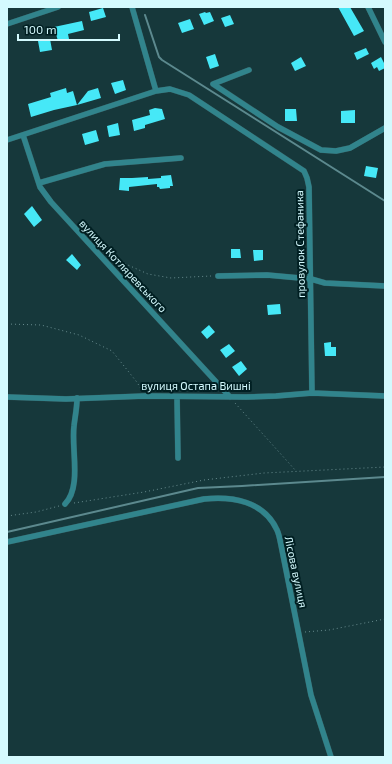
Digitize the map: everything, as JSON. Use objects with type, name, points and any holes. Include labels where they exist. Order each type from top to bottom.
[{"type":"street","points":[[7,24],[58,7]]},
{"type":"street","points":[[134,7],[156,91]]},
{"type":"street","points":[[368,7],[385,42]]},
{"type":"street","points":[[249,70],[213,84],[278,127],[321,150],[336,151],[350,148],[385,128]]},
{"type":"street","name":"провулок Стефаника","points":[[7,140],[156,91],[170,90],[189,95],[304,171],[309,187],[312,393]]},
{"type":"street","name":"вулиця Котляревського","points":[[23,134],[40,187],[51,202],[230,397]]},
{"type":"street","points":[[39,183],[105,164],[181,158]]},
{"type":"street","points":[[218,276],[267,275],[311,279],[325,283],[385,286]]},
{"type":"street","name":"вулиця Остапа Вишні","points":[[7,397],[230,397],[276,396],[312,393],[385,396]]},
{"type":"street","points":[[177,397],[178,458]]},
{"type":"street","points":[[64,504],[70,499],[72,492],[75,465],[74,426],[77,411],[77,398]]},
{"type":"street","name":"Лісова вулиця","points":[[7,542],[218,497],[233,498],[249,503],[260,509],[277,529],[311,696],[331,757]]},
{"type":"path","points":[[82,226],[102,242],[119,261],[148,274],[171,278],[218,276]]},
{"type":"path","points":[[7,324],[41,325],[79,335],[112,351],[136,381],[145,396]]},
{"type":"path","points":[[230,397],[296,471]]},
{"type":"path","points":[[7,516],[36,512],[64,504],[144,492],[204,480],[264,473],[385,468]]},
{"type":"path","points":[[298,633],[329,630],[385,619]]},
{"type":"building","points":[[338,7],[350,7],[364,31],[354,36]]},
{"type":"building","points":[[103,8],[106,17],[91,21],[89,12]]},
{"type":"building","points":[[210,12],[214,21],[204,25],[199,14]]},
{"type":"building","points":[[230,15],[234,24],[225,27],[221,18]]},
{"type":"building","points":[[190,19],[194,29],[182,33],[178,23]]},
{"type":"building","points":[[82,21],[84,30],[68,34],[69,39],[58,41],[54,27]]},
{"type":"building","points":[[50,39],[52,50],[40,52],[38,41]]},
{"type":"building","points":[[366,48],[369,54],[357,60],[354,53]]},
{"type":"building","points":[[215,54],[219,66],[210,69],[206,57]]},
{"type":"building","points":[[301,57],[306,66],[295,71],[291,63]]},
{"type":"building","points":[[381,57],[385,68],[379,71],[377,67],[374,69],[371,63]]},
{"type":"building","points":[[123,80],[126,90],[115,94],[111,83]]},
{"type":"building","points":[[66,88],[67,93],[73,91],[77,105],[31,117],[28,104],[51,97],[50,93]]},
{"type":"building","points":[[98,88],[101,98],[77,105],[88,91]]},
{"type":"building","points":[[155,108],[162,109],[165,119],[145,125],[145,128],[134,131],[132,120],[150,115],[149,110]]},
{"type":"building","points":[[285,109],[296,109],[297,121],[285,121]]},
{"type":"building","points":[[355,110],[355,123],[341,123],[341,111]]},
{"type":"building","points":[[118,123],[120,135],[109,137],[107,126]]},
{"type":"building","points":[[96,130],[99,141],[85,145],[82,134]]},
{"type":"building","points":[[366,166],[378,168],[376,178],[364,176]]},
{"type":"building","points":[[171,175],[173,186],[170,186],[170,188],[160,189],[157,187],[157,184],[129,187],[129,191],[119,190],[120,178],[148,177],[148,179],[161,178],[161,176]]},
{"type":"building","points":[[32,206],[42,220],[34,227],[24,214]]},
{"type":"building","points":[[231,249],[240,249],[241,258],[231,258]]},
{"type":"building","points":[[253,250],[263,250],[263,260],[254,261]]},
{"type":"building","points":[[72,254],[81,265],[77,270],[66,260]]},
{"type":"building","points":[[280,304],[281,314],[268,315],[267,305]]},
{"type":"building","points":[[209,325],[215,332],[207,339],[201,332]]},
{"type":"building","points":[[331,342],[331,347],[336,347],[336,356],[325,356],[324,343]]},
{"type":"building","points":[[229,344],[235,351],[226,358],[220,350]]},
{"type":"building","points":[[241,361],[247,369],[239,376],[232,367]]},
{"type":"waterway","points":[[145,15],[159,57],[162,60],[385,201]]},
{"type":"waterway","points":[[7,532],[198,488],[385,477]]}]
